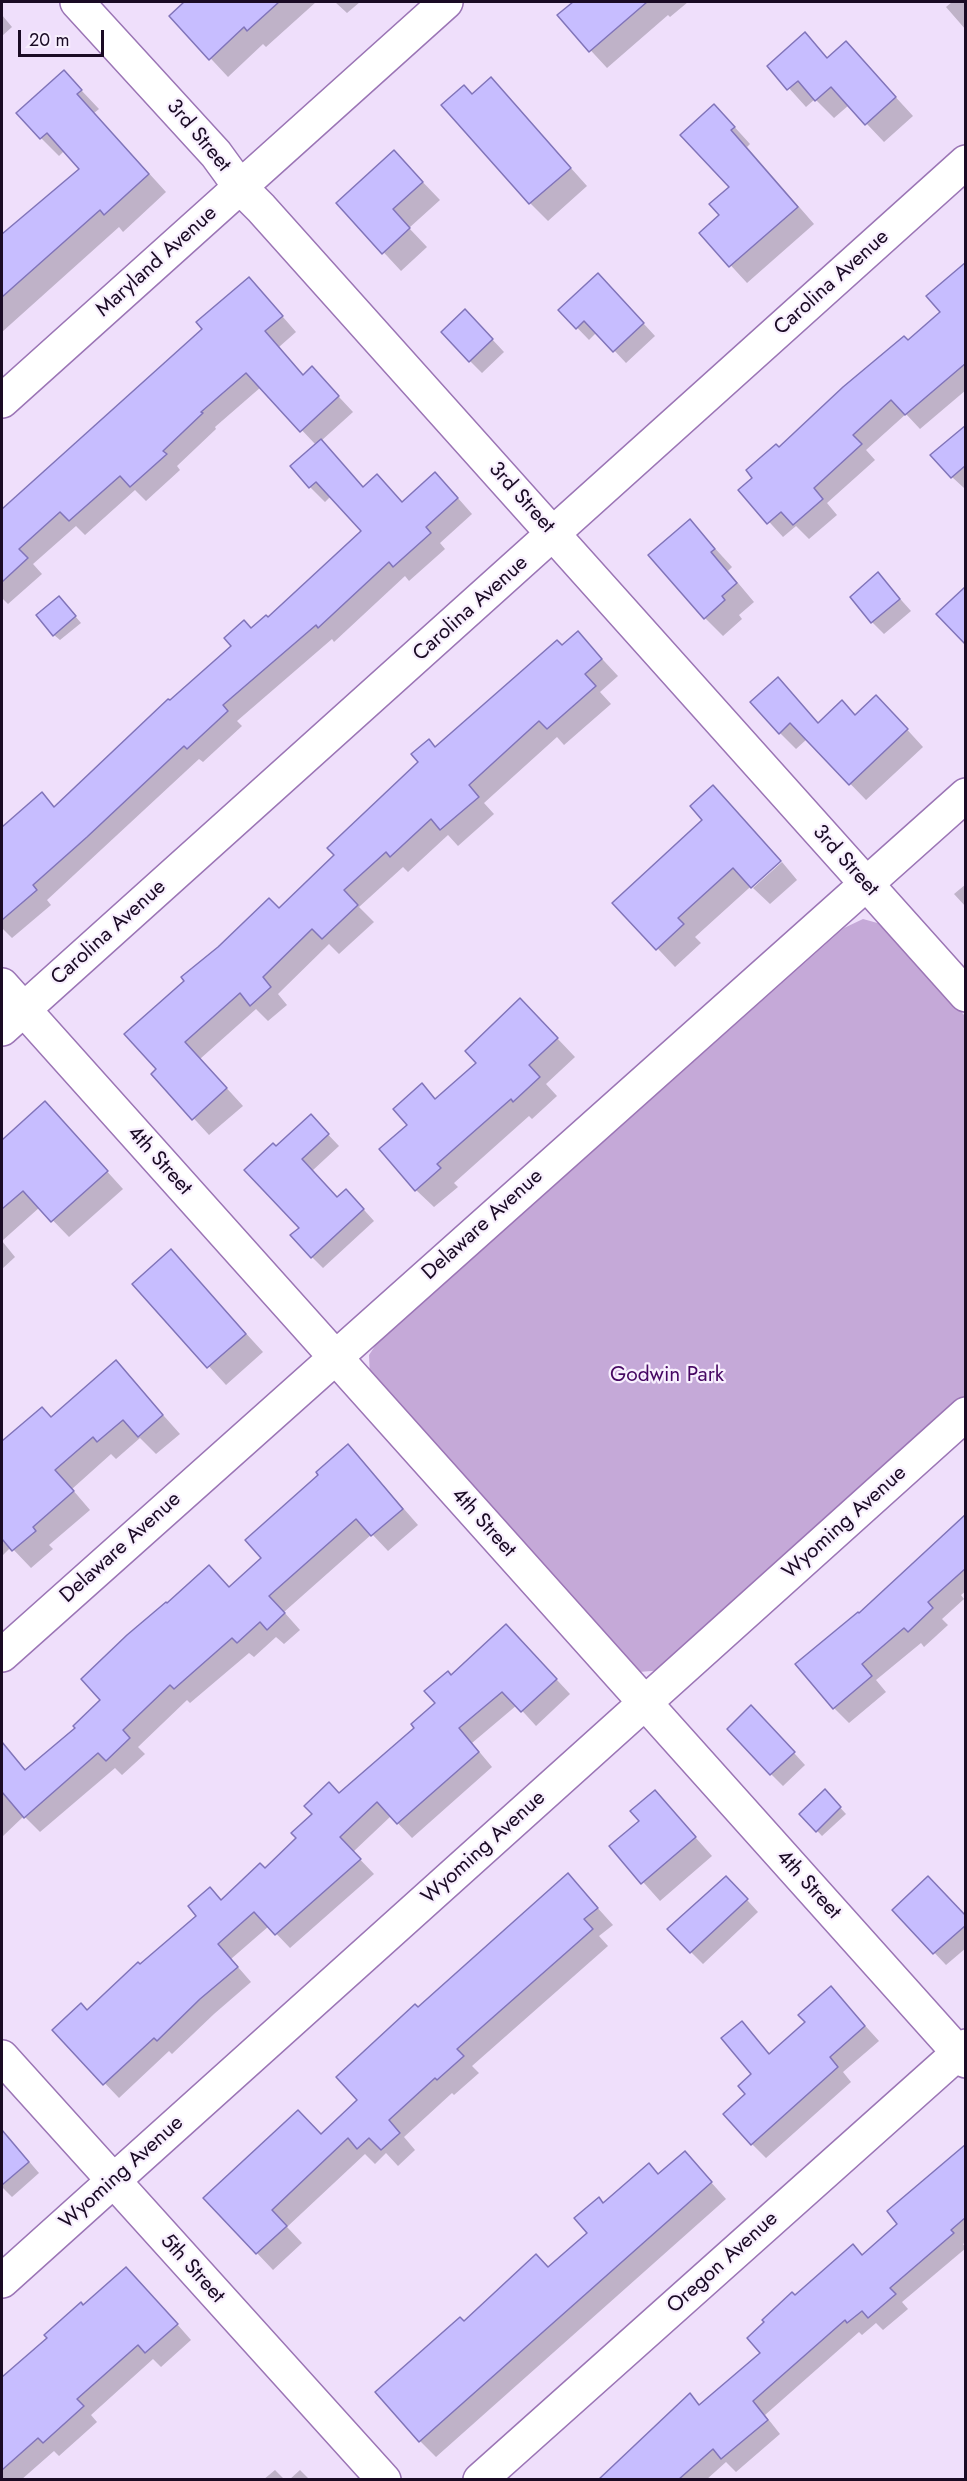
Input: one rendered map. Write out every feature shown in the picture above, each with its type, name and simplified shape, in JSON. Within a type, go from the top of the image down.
[{"type":"street","name":"3rd Street","points":[[77,2],[216,154],[240,187],[966,995]]},
{"type":"street","name":"Maryland Avenue","points":[[2,401],[446,2]]},
{"type":"street","name":"Carolina Avenue","points":[[13,1019],[966,162]]},
{"type":"street","name":"Delaware Avenue","points":[[2,1655],[966,795]]},
{"type":"street","name":"4th Street","points":[[2,985],[13,1019],[334,1357],[963,2053]]},
{"type":"street","name":"Wyoming Avenue","points":[[2,2281],[966,1414]]},
{"type":"street","name":"Oregon Avenue","points":[[480,2480],[963,2053]]},
{"type":"street","name":"5th Street","points":[[2,2057],[384,2480]]},
{"type":"green space","name":"Godwin Park","points":[[863,919],[881,924],[965,1016],[965,1398],[664,1670],[639,1672],[370,1377],[369,1355],[377,1343],[844,928]]},
{"type":"building","points":[[184,2],[279,2],[247,31],[244,27],[209,60],[169,16]]},
{"type":"building","points":[[573,2],[647,2],[589,52],[557,15]]},
{"type":"building","points":[[805,32],[827,58],[846,41],[896,97],[865,125],[831,87],[815,101],[798,81],[787,90],[767,66]]},
{"type":"building","points":[[64,70],[82,90],[77,94],[149,174],[104,215],[100,210],[2,297],[2,234],[79,169],[47,133],[40,139],[16,113]]},
{"type":"building","points":[[491,77],[571,168],[529,204],[441,105],[464,85],[472,94]]},
{"type":"building","points":[[714,104],[735,127],[731,130],[798,207],[729,267],[699,233],[719,215],[709,204],[729,187],[680,135]]},
{"type":"building","points":[[394,150],[423,182],[393,209],[410,228],[382,254],[336,203]]},
{"type":"building","points":[[966,262],[966,363],[905,415],[891,400],[853,435],[862,444],[814,488],[823,499],[793,525],[781,512],[767,524],[738,490],[752,478],[746,470],[776,444],[779,447],[843,387],[904,336],[908,340],[940,312],[926,296]]},
{"type":"building","points":[[598,273],[644,323],[613,352],[584,321],[576,329],[558,310]]},
{"type":"building","points":[[249,277],[283,316],[265,331],[303,375],[312,366],[339,396],[300,432],[246,373],[201,412],[203,413],[163,451],[167,454],[130,487],[120,476],[69,521],[60,512],[19,549],[28,558],[2,582],[2,509],[202,329],[196,322]]},
{"type":"building","points":[[465,309],[493,339],[469,362],[441,332]]},
{"type":"building","points":[[966,425],[966,465],[951,478],[930,455]]},
{"type":"building","points":[[321,439],[363,487],[377,474],[402,502],[435,472],[458,498],[426,527],[431,533],[393,567],[389,562],[318,628],[316,625],[223,705],[228,711],[187,749],[184,746],[33,885],[37,890],[2,920],[2,827],[42,792],[54,807],[168,699],[170,700],[231,646],[224,638],[244,620],[251,628],[266,615],[268,617],[361,531],[316,482],[309,488],[290,466]]},
{"type":"building","points":[[690,519],[715,549],[711,552],[737,583],[722,596],[725,600],[704,619],[648,555]]},
{"type":"building","points":[[878,572],[900,599],[871,623],[850,597]]},
{"type":"building","points":[[966,586],[966,645],[936,614]]},
{"type":"building","points":[[59,596],[76,616],[53,636],[36,615]]},
{"type":"building","points":[[578,631],[602,659],[585,674],[596,686],[547,729],[539,721],[469,785],[479,797],[440,830],[431,819],[390,857],[386,852],[344,890],[358,905],[322,939],[312,929],[263,977],[271,987],[250,1006],[240,993],[185,1042],[227,1088],[192,1120],[151,1074],[156,1069],[124,1034],[184,981],[181,977],[218,947],[269,898],[279,908],[334,855],[327,848],[418,762],[411,754],[429,739],[435,747],[557,640],[562,645]]},
{"type":"building","points":[[778,677],[818,723],[842,700],[855,715],[876,695],[908,729],[849,785],[790,723],[779,734],[750,702]]},
{"type":"building","points":[[713,785],[781,861],[751,888],[733,868],[678,918],[684,924],[656,950],[612,903],[702,820],[690,806]]},
{"type":"building","points":[[520,998],[558,1038],[529,1065],[540,1077],[513,1102],[511,1099],[437,1164],[441,1168],[415,1191],[379,1149],[407,1125],[393,1109],[422,1083],[435,1099],[476,1063],[465,1051]]},
{"type":"building","points":[[45,1101],[108,1171],[51,1222],[23,1191],[2,1209],[2,1140]]},
{"type":"building","points":[[311,1114],[329,1134],[302,1159],[337,1197],[346,1189],[364,1209],[311,1258],[290,1235],[299,1228],[244,1170],[273,1143],[276,1146]]},
{"type":"building","points":[[171,1249],[246,1334],[207,1368],[132,1284]]},
{"type":"building","points":[[116,1360],[163,1415],[138,1437],[123,1420],[97,1442],[93,1437],[55,1470],[74,1491],[33,1527],[36,1531],[12,1551],[2,1539],[2,1441],[42,1407],[51,1417]]},
{"type":"building","points":[[348,1444],[403,1509],[371,1536],[356,1519],[269,1596],[285,1613],[267,1630],[260,1622],[237,1643],[232,1638],[174,1689],[170,1685],[123,1730],[130,1738],[106,1761],[98,1753],[24,1818],[2,1792],[2,1742],[25,1770],[75,1728],[73,1726],[100,1700],[81,1679],[127,1635],[209,1565],[229,1587],[261,1558],[245,1540],[318,1475],[316,1472]]},
{"type":"building","points":[[966,1514],[966,1568],[928,1602],[933,1608],[908,1632],[904,1628],[862,1664],[872,1676],[833,1709],[795,1664],[859,1613]]},
{"type":"building","points":[[506,1624],[557,1679],[521,1712],[502,1692],[459,1728],[479,1752],[397,1824],[377,1802],[340,1837],[361,1859],[275,1935],[254,1912],[218,1944],[238,1967],[200,1999],[157,2041],[154,2038],[103,2085],[52,2030],[81,2003],[87,2010],[138,1962],[140,1964],[196,1916],[188,1906],[210,1887],[221,1900],[260,1863],[265,1868],[296,1838],[291,1833],[312,1814],[304,1806],[329,1782],[339,1793],[414,1728],[411,1724],[435,1703],[424,1691],[448,1671],[451,1675]]},
{"type":"building","points":[[751,1705],[795,1752],[770,1775],[727,1729]]},
{"type":"building","points":[[825,1789],[841,1807],[816,1832],[799,1814]]},
{"type":"building","points":[[655,1790],[696,1837],[641,1884],[609,1846],[639,1821],[630,1811]]},
{"type":"building","points":[[568,1873],[598,1908],[584,1919],[593,1929],[457,2049],[464,2056],[437,2080],[435,2078],[389,2120],[400,2133],[381,2150],[369,2138],[357,2149],[348,2138],[272,2210],[287,2226],[256,2254],[203,2198],[298,2110],[321,2134],[357,2100],[336,2077],[415,2004],[418,2007]]},
{"type":"building","points":[[726,1876],[748,1899],[690,1953],[667,1929]]},
{"type":"building","points":[[928,1876],[966,1916],[966,1925],[933,1954],[892,1910]]},
{"type":"building","points":[[831,1986],[865,2026],[830,2057],[838,2067],[751,2145],[723,2114],[745,2094],[738,2086],[751,2074],[721,2038],[742,2021],[769,2054],[805,2022],[798,2015]]},
{"type":"building","points":[[2,2130],[29,2162],[2,2185]]},
{"type":"building","points":[[966,2144],[966,2217],[951,2230],[954,2233],[890,2288],[896,2294],[868,2318],[862,2311],[847,2323],[845,2320],[753,2401],[768,2420],[721,2459],[713,2449],[678,2480],[598,2480],[690,2393],[699,2405],[760,2353],[747,2338],[764,2322],[762,2320],[792,2292],[795,2295],[853,2244],[862,2255],[897,2224],[887,2211]]},
{"type":"building","points":[[685,2151],[712,2182],[419,2442],[375,2392],[460,2317],[464,2321],[536,2254],[548,2267],[587,2233],[574,2218],[599,2197],[603,2203],[649,2163],[658,2174]]},
{"type":"building","points":[[126,2267],[178,2324],[145,2353],[138,2345],[77,2399],[84,2406],[43,2443],[38,2438],[2,2470],[2,2377],[47,2338],[44,2335],[81,2302],[83,2305]]}]
